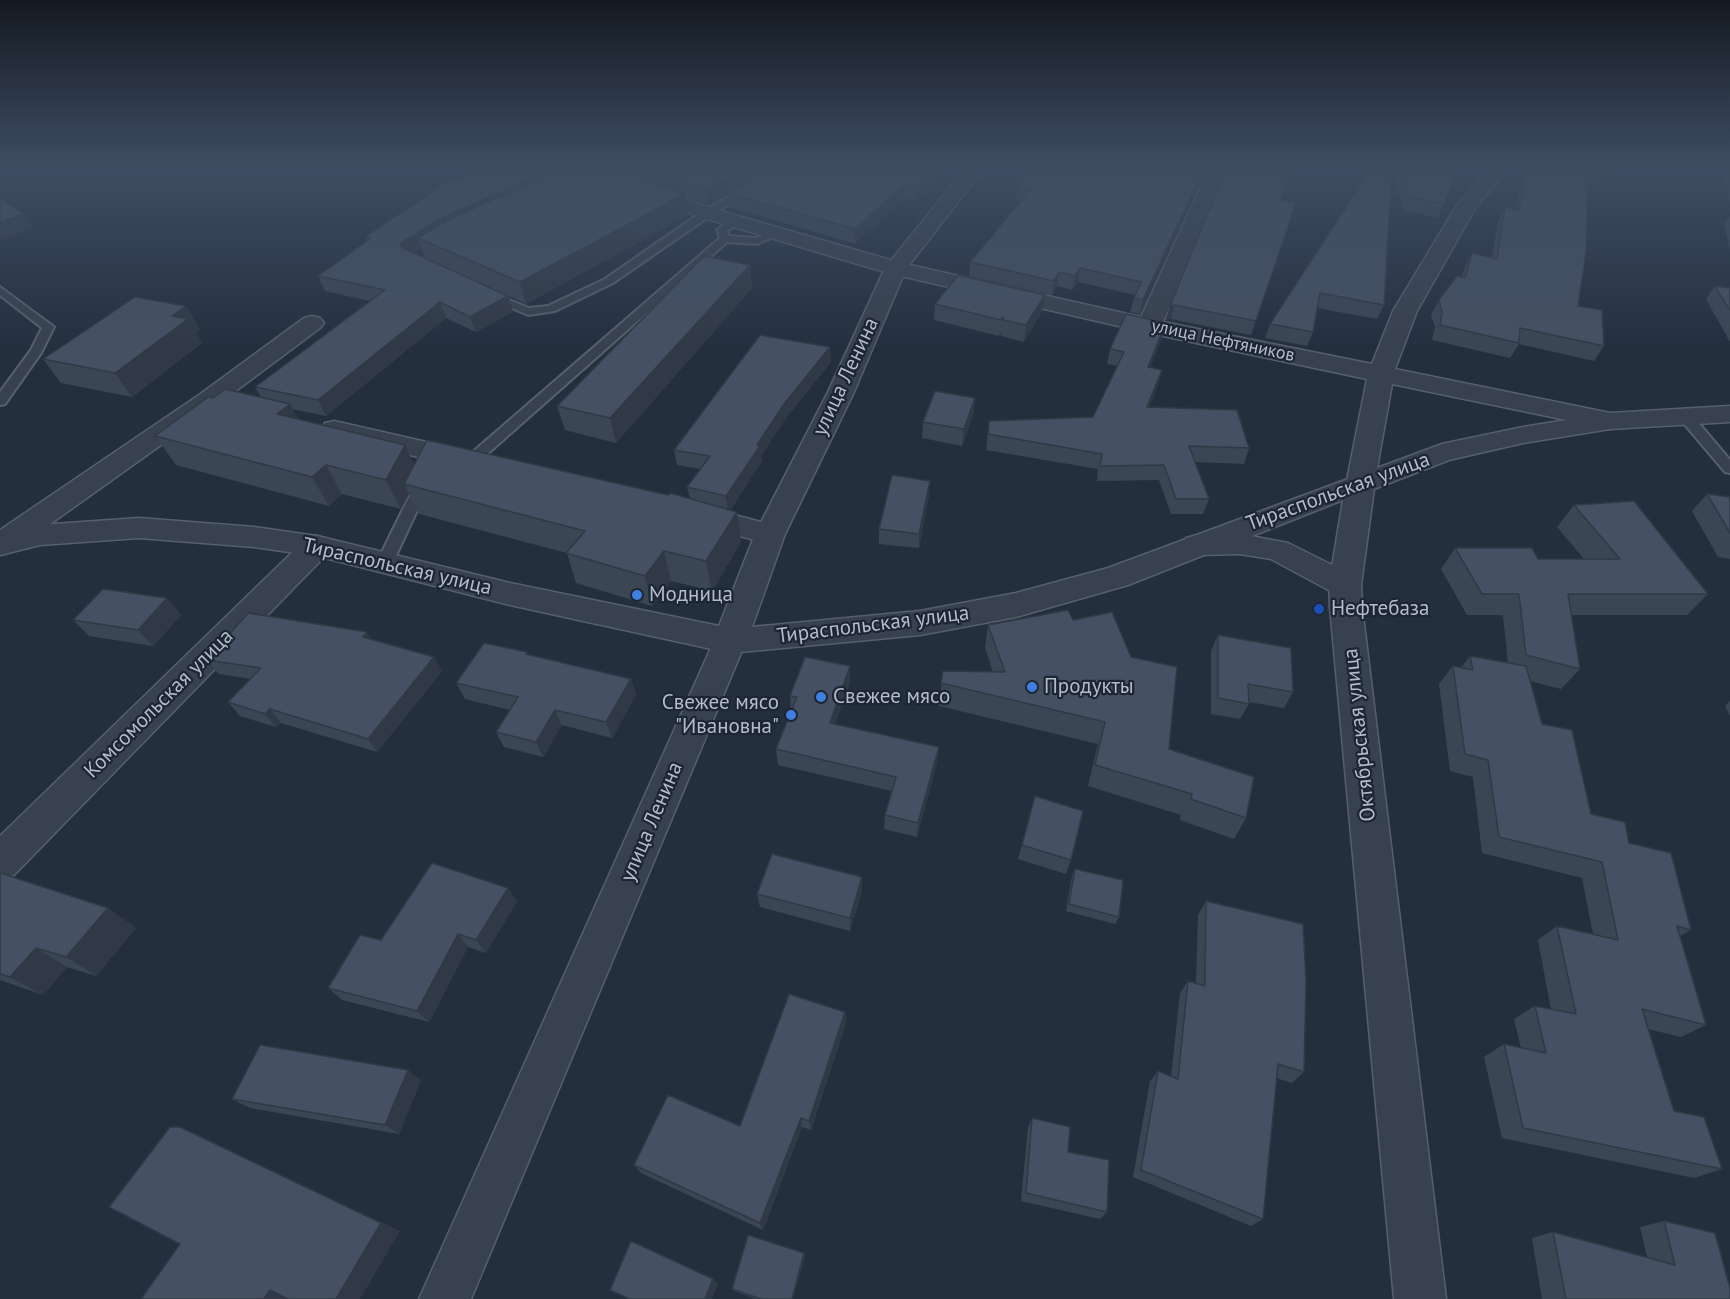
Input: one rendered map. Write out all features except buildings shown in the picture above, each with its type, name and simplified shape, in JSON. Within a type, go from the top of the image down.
[{"type":"street","name":"улица Нефтяников","points":[[725,227],[730,230],[753,227]]},
{"type":"street","name":"улица Нефтяников","points":[[758,227],[774,234],[896,268],[1149,326],[1610,421]]},
{"type":"street","name":"улица Ленина","points":[[445,1299],[730,641],[770,534],[842,392],[896,268],[929,227]]},
{"type":"street","points":[[1149,326],[1192,227]]},
{"type":"street","name":"Октябрьская улица","points":[[1420,1299],[1345,585],[1360,485],[1381,373],[1405,311],[1455,227]]},
{"type":"street","points":[[0,545],[208,400],[312,323]]},
{"type":"street","points":[[208,400],[243,408]]},
{"type":"street","name":"Тираспольская улица","points":[[0,545],[39,535],[139,528],[254,537],[317,546],[510,594],[730,641],[920,623],[1016,605],[1117,577],[1442,453],[1522,435],[1610,421],[1730,414]]},
{"type":"street","points":[[312,423],[434,462],[471,460],[506,469]]},
{"type":"street","points":[[667,508],[770,534]]},
{"type":"street","points":[[1197,545],[1240,544],[1276,550],[1312,566],[1345,585]]},
{"type":"street","name":"Комсомольская улица","points":[[0,862],[317,546]]},
{"type":"lane","points":[[474,289],[528,312],[551,309],[609,281],[687,227]]},
{"type":"lane","points":[[471,460],[730,230]]},
{"type":"lane","points":[[0,290],[48,327],[37,350],[0,401]]},
{"type":"lane","points":[[1686,417],[1730,469]]},
{"type":"lane","points":[[385,562],[434,462]]},
{"type":"place","name":"Модница","points":[[637,595]]},
{"type":"place","name":"Нефтебаза","points":[[1319,609]]},
{"type":"place","name":"Продукты","points":[[1032,687]]},
{"type":"place","name":"Свежее мясо","points":[[821,697]]},
{"type":"place","name":"Свежее мясо \"Ивановна\"","points":[[791,715]]}]
